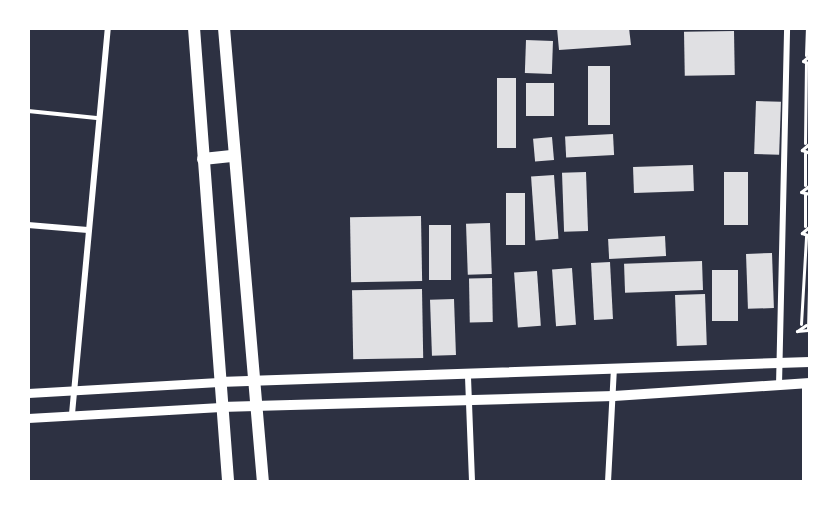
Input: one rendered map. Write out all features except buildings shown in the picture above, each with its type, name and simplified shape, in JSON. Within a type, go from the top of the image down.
[{"type":"main road","points":[[194,28],[228,482]]},
{"type":"main road","points":[[224,28],[263,482]]},
{"type":"main road","points":[[203,159],[234,156]]},
{"type":"main road","points":[[219,382],[468,377],[779,360],[810,362]]},
{"type":"main road","points":[[221,407],[614,396],[807,383]]},
{"type":"street","points":[[72,414],[97,118],[108,28]]},
{"type":"street","points":[[779,385],[787,28]]},
{"type":"street","points":[[28,225],[88,230]]},
{"type":"street","points":[[608,482],[614,369]]},
{"type":"street","points":[[468,377],[472,482]]},
{"type":"street","points":[[28,393],[219,382]]},
{"type":"street","points":[[805,482],[807,383]]},
{"type":"street","points":[[28,418],[221,407]]},
{"type":"lane","points":[[28,111],[97,118]]},
{"type":"path","points":[[807,28],[808,236],[801,325],[797,331],[806,334],[810,248]]},
{"type":"path","points":[[801,325],[806,325]]}]
